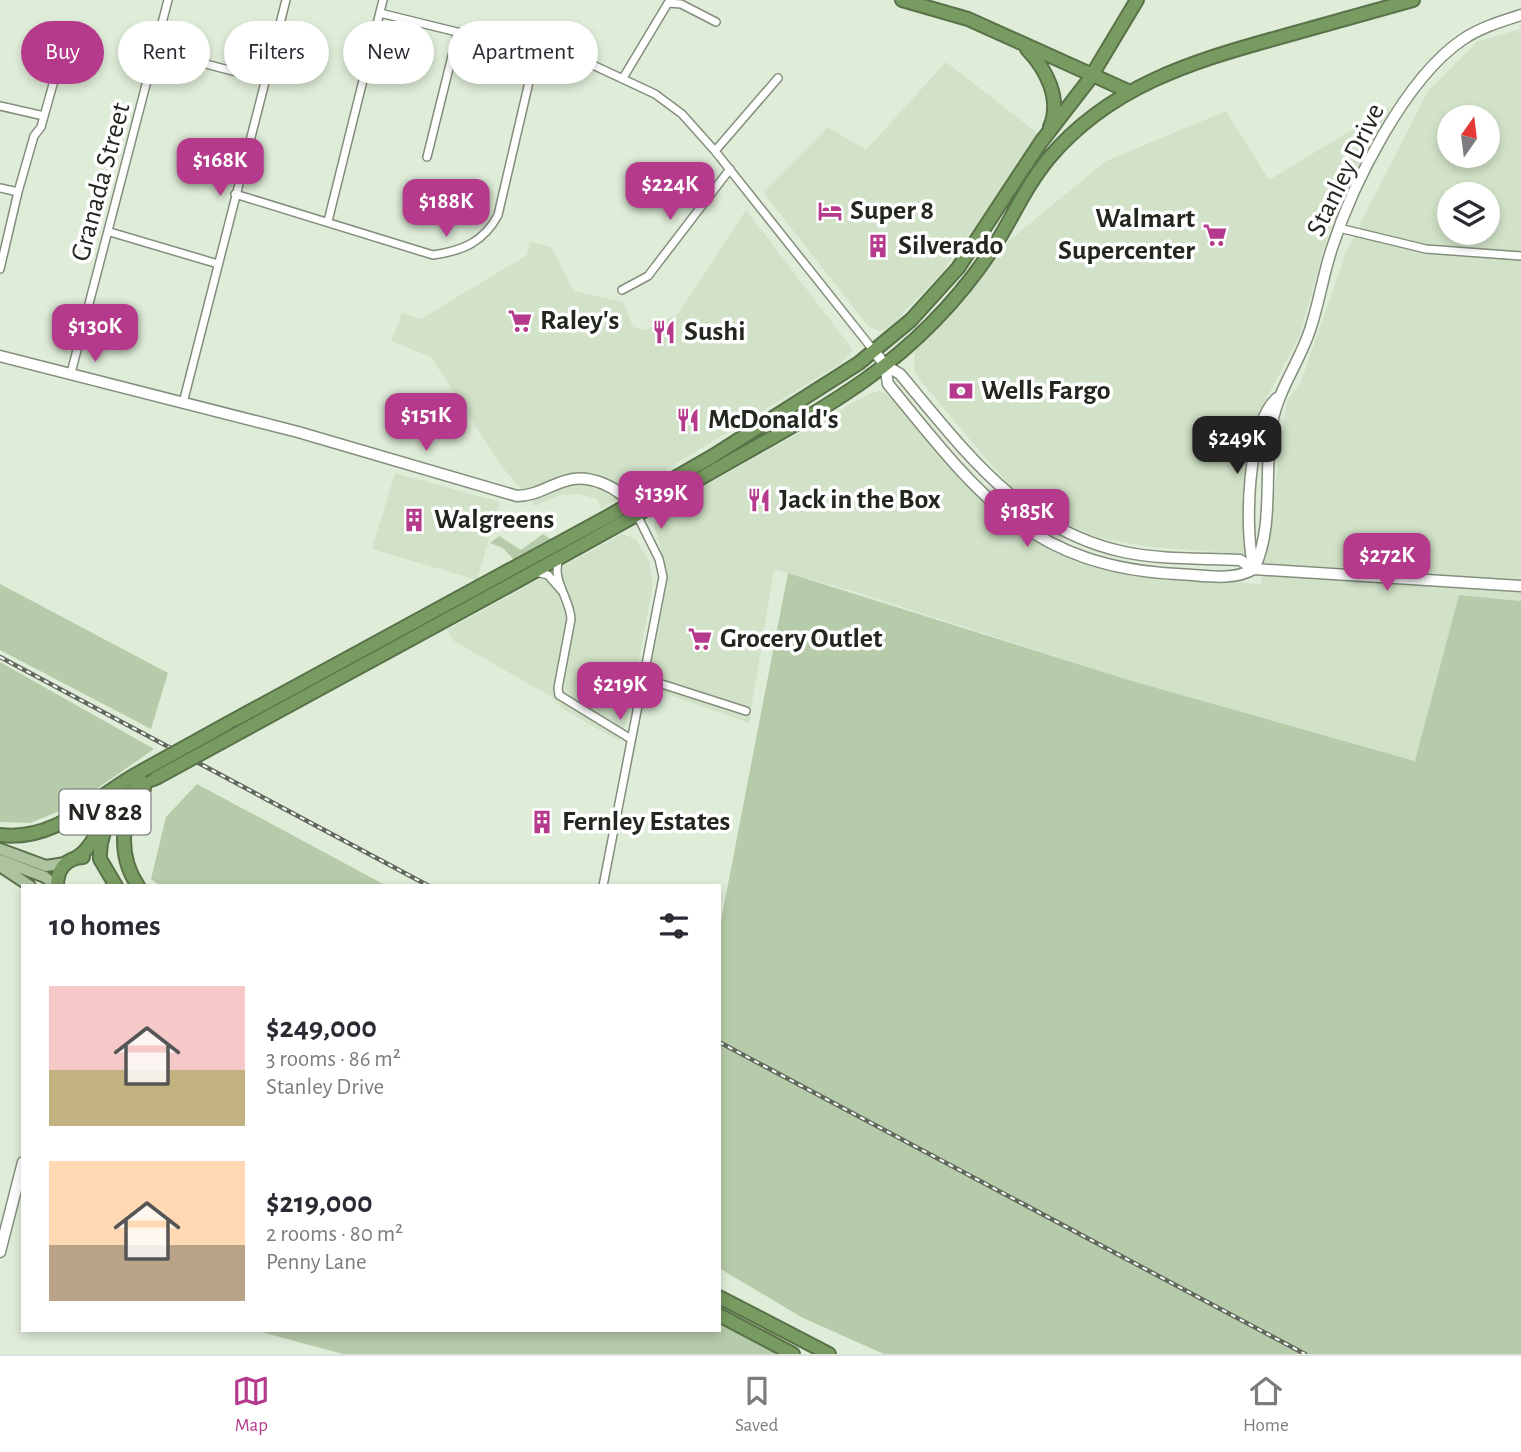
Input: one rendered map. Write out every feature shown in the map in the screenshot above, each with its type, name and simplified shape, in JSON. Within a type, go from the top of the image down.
[{"type":"highway","points":[[902,0],[968,19],[1128,91]]},
{"type":"highway","points":[[0,835],[32,834],[56,827],[142,771],[837,399],[884,365],[935,320],[977,270],[1036,175],[1137,0]]},
{"type":"highway","points":[[1036,175],[1083,123],[1128,91],[1195,61],[1413,0]]},
{"type":"highway","points":[[109,878],[100,854],[102,840],[116,811],[135,789],[559,559],[819,391],[911,320],[953,274],[1052,123],[1053,93],[1038,61],[1021,44]]},
{"type":"highway","points":[[1041,142],[1092,76]]},
{"type":"highway","name":"NV 828","points":[[56,884],[58,875],[71,860],[89,847],[111,803],[142,771]]},
{"type":"highway","points":[[137,884],[126,862],[125,830],[139,795],[156,778]]},
{"type":"highway","points":[[71,860],[91,858],[109,878]]},
{"type":"highway","points":[[721,1298],[829,1354]]},
{"type":"highway","points":[[721,1316],[793,1354]]},
{"type":"main road","points":[[0,849],[46,866],[71,860]]},
{"type":"main road","points":[[0,860],[45,877],[54,884]]},
{"type":"main road","points":[[0,866],[27,884]]},
{"type":"street","name":"Granada Street","points":[[163,21],[168,0]]},
{"type":"street","points":[[281,21],[286,0]]},
{"type":"street","points":[[328,221],[383,0]]},
{"type":"street","points":[[623,78],[668,3],[681,4],[716,22]]},
{"type":"street","points":[[380,13],[448,30]]},
{"type":"street","name":"Stanley Drive","points":[[1254,569],[1249,550],[1254,443],[1263,415],[1277,398],[1308,336],[1339,228],[1359,182],[1410,92],[1426,72],[1463,39],[1521,15]]},
{"type":"street","points":[[598,67],[623,78],[682,114],[730,169],[874,351],[884,365],[888,384],[981,495],[1027,531],[1083,558],[1125,569],[1239,577],[1254,569]]},
{"type":"street","points":[[427,157],[448,72]]},
{"type":"street","points":[[715,151],[778,78]]},
{"type":"street","points":[[0,269],[34,136],[44,116],[53,84]]},
{"type":"street","name":"Granada Street","points":[[71,373],[148,84]]},
{"type":"street","points":[[183,403],[235,194],[266,84]]},
{"type":"street","points":[[235,194],[433,255],[457,252],[482,238],[498,215],[529,84]]},
{"type":"street","points":[[0,106],[44,116]]},
{"type":"street","points":[[622,290],[648,276],[730,169]]},
{"type":"street","points":[[0,188],[18,192]]},
{"type":"street","points":[[1339,228],[1426,249],[1521,256]]},
{"type":"street","points":[[110,232],[218,264]]},
{"type":"street","points":[[0,356],[354,447],[517,496],[542,491],[568,480],[611,486],[634,509],[659,559],[663,578],[603,884]]},
{"type":"street","points":[[884,365],[900,374],[990,480],[1016,502],[1057,528],[1111,548],[1151,556],[1240,560],[1254,569],[1521,586]]},
{"type":"street","name":"Stanley Drive","points":[[1254,569],[1263,550],[1268,446],[1277,398]]},
{"type":"street","points":[[1083,558],[1098,558],[1111,548]]},
{"type":"street","points":[[559,559],[556,571],[570,609],[559,695],[631,739]]},
{"type":"street","points":[[536,572],[548,575],[562,590]]},
{"type":"street","points":[[643,678],[746,711]]},
{"type":"street","points":[[0,1252],[5,1213],[21,1168]]},
{"type":"shaded area","points":[[1521,29],[1521,601],[1459,595],[1416,761],[1132,681],[859,593],[774,569],[749,723],[647,687],[668,577],[654,524],[660,511],[869,394],[881,391],[890,397],[994,514],[1022,536],[1094,567],[1128,575],[1261,584],[1287,400],[1300,384],[1347,250],[1428,91],[1478,41]]},
{"type":"shaded area","points":[[946,62],[1041,136],[940,275],[889,328],[878,331],[868,326],[763,192],[828,127],[866,150]]},
{"type":"shaded area","points":[[1391,106],[1335,210],[1300,334],[1255,421],[1245,554],[1152,547],[1099,538],[1052,518],[1017,495],[919,379],[914,370],[915,350],[963,301],[1010,240],[1106,161],[1226,111],[1269,180]]},
{"type":"shaded area","points":[[746,210],[853,350],[840,364],[601,509],[597,499],[578,494],[561,495],[535,505],[503,468],[431,357],[391,341],[402,313],[421,319],[527,255],[530,242],[551,247],[574,291],[623,302],[633,327],[645,330],[678,314]]},
{"type":"shaded area","points":[[395,473],[500,502],[477,580],[372,549]]},
{"type":"shaded area","points":[[543,534],[552,540],[514,560],[503,548],[490,543],[499,536],[521,550]]},
{"type":"shaded area","points":[[622,534],[636,539],[649,561],[653,584],[628,719],[619,741],[563,709],[550,696],[454,641],[447,630]]},
{"type":"shaded area","points":[[788,573],[1132,681],[1415,761],[1459,595],[1521,601],[1521,1354],[884,1354],[803,1318],[721,1269],[721,921]]},
{"type":"shaded area","points":[[0,584],[168,673],[151,729],[0,650]]},
{"type":"shaded area","points":[[0,662],[154,749],[72,806],[30,823],[0,822]]},
{"type":"shaded area","points":[[197,784],[383,884],[158,884],[151,879],[166,817]]},
{"type":"shaded area","points":[[721,1323],[776,1354],[343,1354],[261,1332],[721,1332]]},
{"type":"railway","points":[[0,657],[425,884]]},
{"type":"railway","points":[[721,1043],[1305,1354]]},
{"type":"place","name":"Super 8","points":[[830,211]]},
{"type":"place","name":"Walmart Supercenter","points":[[1215,235]]},
{"type":"place","name":"Silverado","points":[[878,246]]},
{"type":"place","name":"Raley's","points":[[520,321]]},
{"type":"place","name":"Sushi","points":[[664,332]]},
{"type":"place","name":"Wells Fargo","points":[[961,391]]},
{"type":"place","name":"McDonald's","points":[[688,420]]},
{"type":"place","name":"Jack in the Box","points":[[759,500]]},
{"type":"place","name":"Walgreens","points":[[414,520]]},
{"type":"place","name":"Grocery Outlet","points":[[700,639]]},
{"type":"place","name":"Fernley Estates","points":[[542,822]]}]
